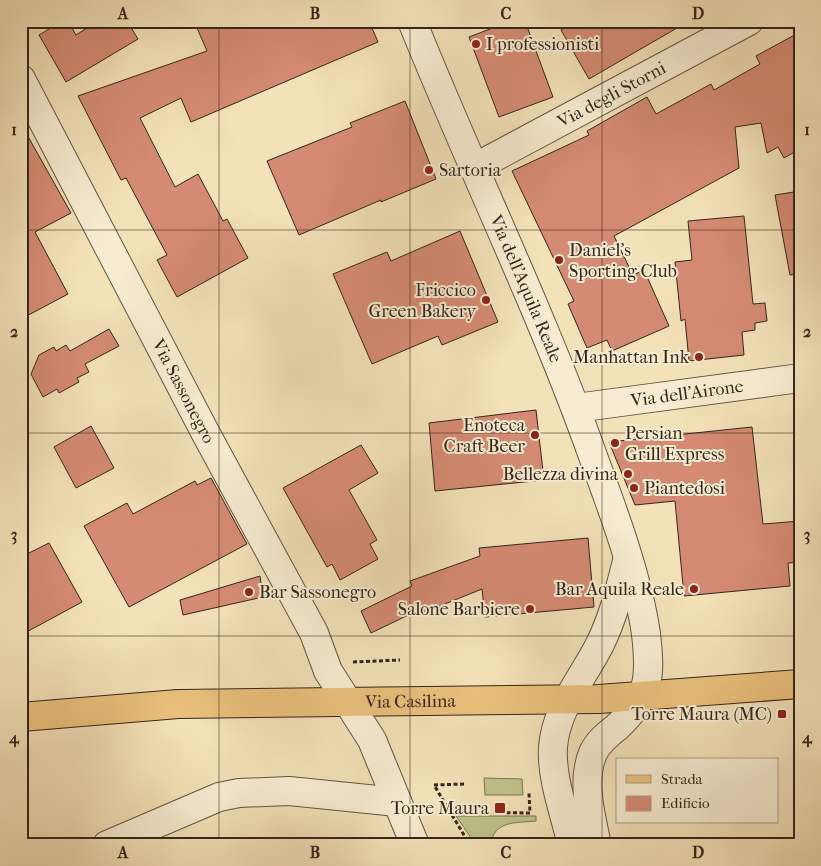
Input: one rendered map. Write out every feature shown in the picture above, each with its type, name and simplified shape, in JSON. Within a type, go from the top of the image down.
[{"type":"main road","name":"Via Casilina","points":[[21,717],[178,704],[567,700],[800,684]]},
{"type":"street","name":"Via dell'Aquila Reale","points":[[412,21],[576,408],[608,496],[645,632],[648,673],[644,695]]},
{"type":"street","name":"Via degli Storni","points":[[474,168],[749,21]]},
{"type":"street","name":"Via Sassonegro","points":[[21,79],[200,423],[314,633],[328,671],[372,740],[415,845]]},
{"type":"street","name":"Via dell'Airone","points":[[576,408],[800,378]]},
{"type":"street","name":"Via dell'Aquila Reale","points":[[572,845],[555,776],[553,752],[557,729],[567,700],[604,636],[619,594],[627,561]]},
{"type":"street","points":[[598,845],[588,784],[589,764],[597,745],[626,718],[644,695]]},
{"type":"street","points":[[107,845],[219,797],[238,793],[289,791],[397,802]]},
{"type":"path","points":[[350,662],[400,660]]},
{"type":"path","points":[[464,784],[434,784],[448,812],[470,845]]},
{"type":"path","points":[[448,812],[530,813],[529,786]]},
{"type":"green space","points":[[484,778],[522,779],[523,795],[485,795]]},
{"type":"green space","points":[[456,816],[536,816],[536,821],[507,824],[496,831],[491,845],[476,845]]},
{"type":"building","points":[[62,21],[68,21],[76,35],[98,21],[127,21],[138,39],[66,82],[39,35]]},
{"type":"building","points":[[194,21],[369,21],[378,42],[191,122],[181,98],[140,118],[175,187],[198,174],[223,221],[227,219],[248,258],[177,297],[157,260],[167,255],[126,178],[121,180],[78,96],[207,51]]},
{"type":"building","points":[[511,21],[525,21],[553,97],[499,117],[469,37]]},
{"type":"building","points":[[577,21],[689,21],[589,79],[561,30]]},
{"type":"building","points":[[800,32],[800,149],[784,158],[778,147],[767,153],[761,123],[735,127],[739,168],[614,236],[633,275],[644,270],[669,326],[612,351],[607,340],[587,348],[568,304],[574,301],[512,171],[589,135],[587,131],[647,97],[656,114],[711,84],[714,90],[760,64],[756,56]]},
{"type":"building","points":[[405,101],[436,179],[299,235],[267,161],[352,127],[350,123]]},
{"type":"building","points":[[21,124],[71,213],[35,232],[68,294],[21,319]]},
{"type":"building","points":[[800,191],[800,274],[790,275],[775,195]]},
{"type":"building","points":[[744,216],[753,304],[765,303],[767,321],[755,323],[755,330],[742,332],[744,355],[689,361],[685,319],[681,321],[675,262],[692,260],[688,221]]},
{"type":"building","points":[[460,231],[498,322],[442,345],[438,336],[372,364],[333,274],[387,252],[391,261]]},
{"type":"building","points":[[109,329],[119,346],[85,364],[89,372],[77,378],[79,382],[59,393],[57,389],[43,397],[31,374],[39,355],[54,347],[56,351],[66,345],[70,351]]},
{"type":"building","points":[[536,410],[544,480],[435,491],[429,423]]},
{"type":"building","points":[[91,426],[114,468],[76,488],[54,447]]},
{"type":"building","points":[[752,427],[763,524],[800,521],[800,562],[788,563],[790,586],[684,596],[675,501],[635,505],[609,442]]},
{"type":"building","points":[[361,445],[378,473],[349,490],[377,540],[370,544],[378,559],[340,580],[332,564],[327,567],[283,488]]},
{"type":"building","points":[[211,478],[247,544],[129,607],[84,526],[127,503],[133,514],[195,481],[197,485]]},
{"type":"building","points":[[588,538],[594,607],[485,617],[482,589],[425,612],[423,608],[371,633],[361,611],[412,586],[410,581],[480,556],[479,548]]},
{"type":"building","points":[[49,543],[82,602],[21,635],[21,557]]},
{"type":"building","points":[[260,576],[263,597],[183,615],[180,600]]},
{"type":"place","name":"I professionisti","points":[[476,44]]},
{"type":"place","name":"Sartoria","points":[[429,170]]},
{"type":"place","name":"Daniel's Sporting Club","points":[[559,260]]},
{"type":"place","name":"Friccico Green Bakery","points":[[486,300]]},
{"type":"place","name":"Manhattan Ink","points":[[699,357]]},
{"type":"place","name":"Enoteca Craft Beer","points":[[535,435]]},
{"type":"place","name":"Persian Grill Express","points":[[615,443]]},
{"type":"place","name":"Bellezza divina","points":[[628,474]]},
{"type":"place","name":"Piantedosi","points":[[634,488]]},
{"type":"place","name":"Bar Aquila Reale","points":[[694,589]]},
{"type":"place","name":"Bar Sassonegro","points":[[249,592]]},
{"type":"place","name":"Salone Barbiere","points":[[530,609]]},
{"type":"place","name":"Torre Maura (MC)","points":[[782,714]]},
{"type":"place","name":"Torre Maura","points":[[500,808]]}]
